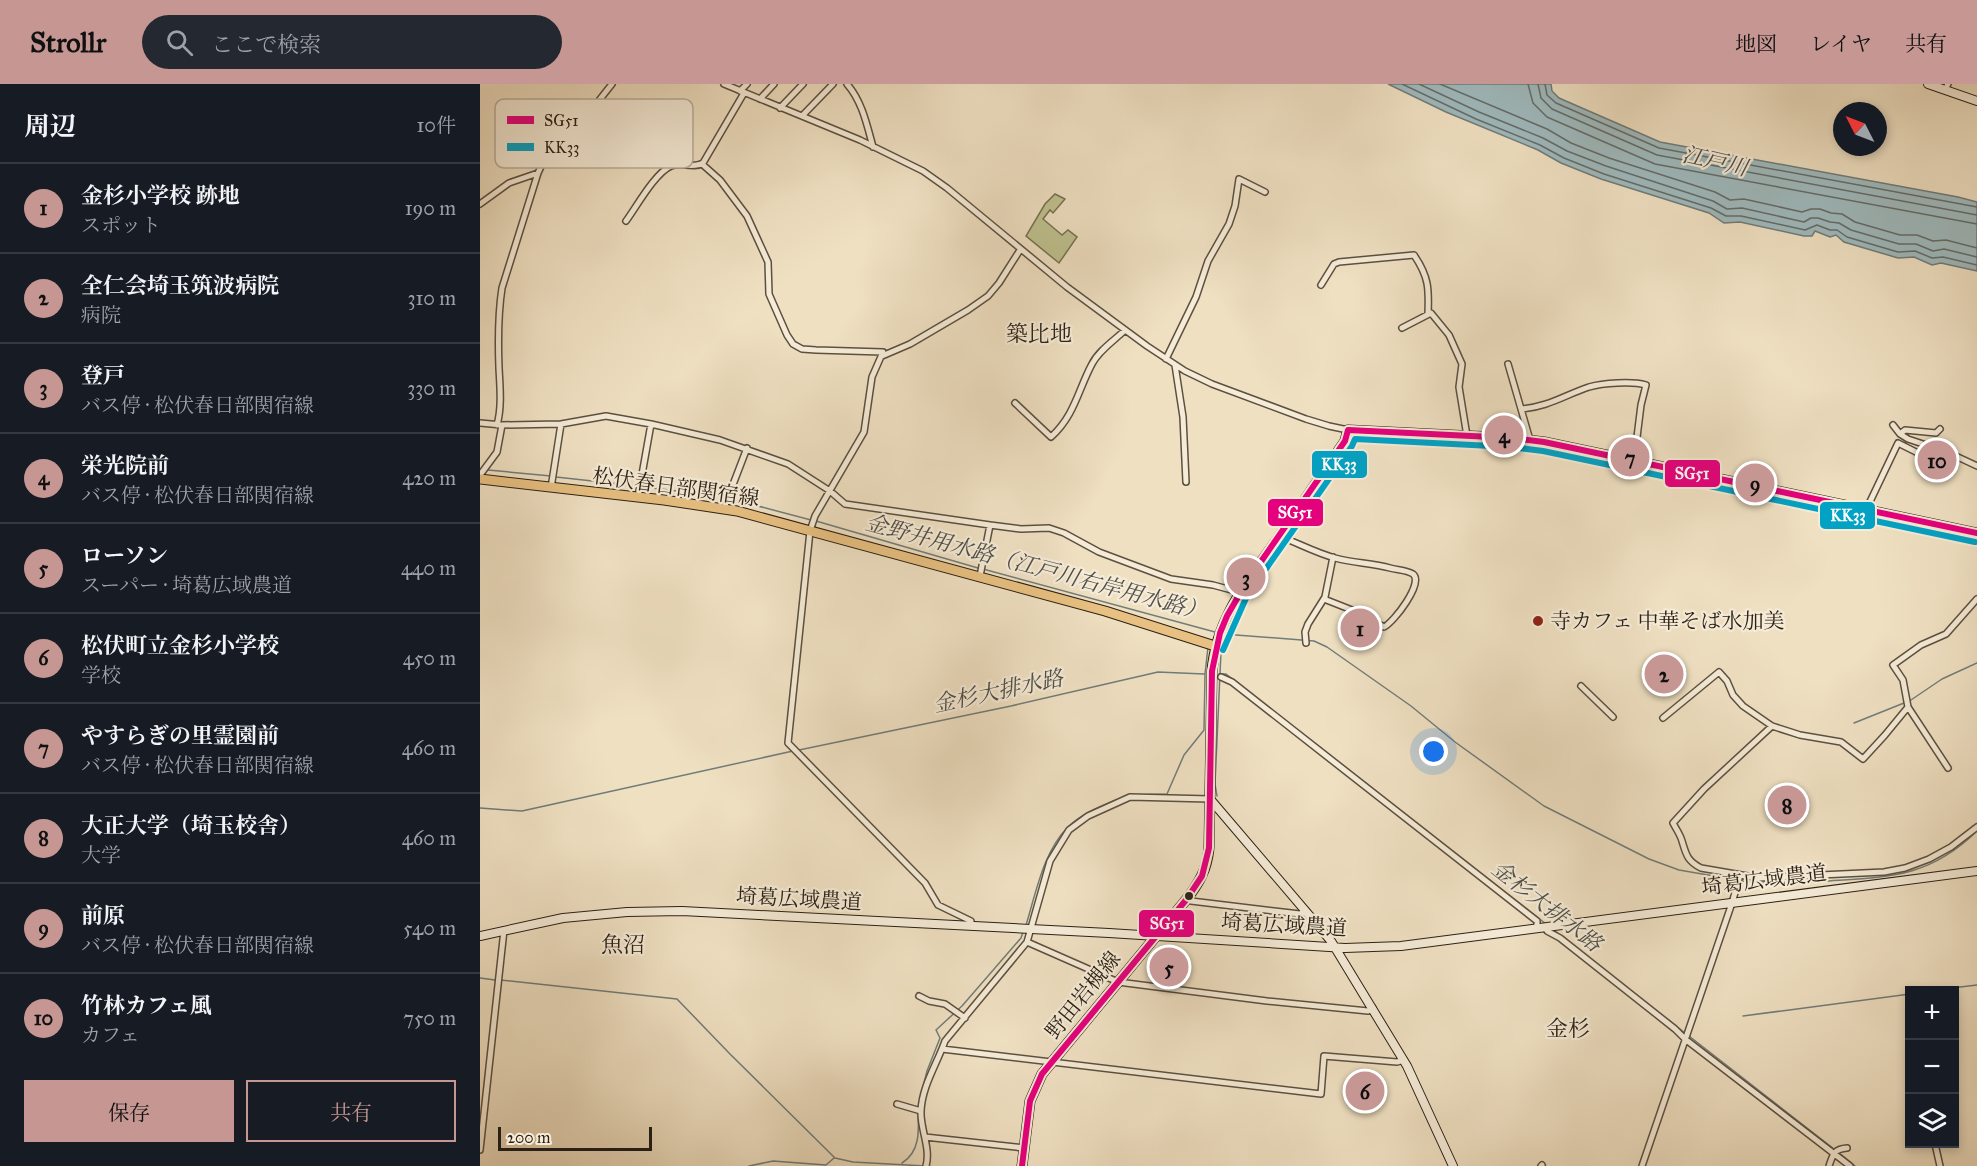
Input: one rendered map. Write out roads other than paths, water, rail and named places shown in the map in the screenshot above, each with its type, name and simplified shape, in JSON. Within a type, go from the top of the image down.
[{"type":"main road","points":[[1218,637],[1239,592],[1345,441],[1348,430],[1530,440],[1977,533]]},
{"type":"main road","name":"松伏春日部関宿線","points":[[480,477],[551,488],[724,508],[779,521],[1140,621],[1218,637]]},
{"type":"main road","name":"野田岩槻線","points":[[1022,1166],[1028,1111],[1033,1092],[1042,1074],[1203,876],[1208,862],[1212,671],[1218,637]]},
{"type":"street","points":[[601,99],[612,84]]},
{"type":"street","points":[[724,84],[873,147],[923,171],[1080,297],[1175,365],[1212,384],[1296,415],[1348,430]]},
{"type":"street","points":[[702,164],[747,84]]},
{"type":"street","points":[[760,99],[774,84]]},
{"type":"street","points":[[780,108],[804,84]]},
{"type":"street","points":[[802,117],[833,84]]},
{"type":"street","points":[[848,84],[860,104],[873,147]]},
{"type":"street","points":[[1928,84],[1947,87],[1977,101]]},
{"type":"street","points":[[693,165],[702,164],[720,180],[747,216],[768,262],[769,294],[793,344],[816,350],[883,352],[872,378],[864,432],[815,516],[810,531],[788,742],[925,883],[939,904],[970,921],[971,926]]},
{"type":"street","points":[[480,477],[497,452],[500,425],[502,288],[540,168]]},
{"type":"street","points":[[626,221],[661,172],[668,168]]},
{"type":"street","points":[[480,204],[509,183],[538,173]]},
{"type":"street","points":[[1166,359],[1196,297],[1208,261],[1229,224],[1235,206],[1239,179],[1265,192]]},
{"type":"street","points":[[880,356],[910,344],[988,296],[1020,250]]},
{"type":"street","points":[[1322,285],[1334,264],[1339,262],[1414,255],[1417,256],[1425,272],[1429,288],[1428,314]]},
{"type":"street","points":[[1402,328],[1431,313],[1445,330],[1461,359],[1459,387],[1467,436]]},
{"type":"street","points":[[1015,403],[1051,436],[1063,424],[1076,404],[1092,363],[1125,330]]},
{"type":"street","points":[[1508,364],[1530,440]]},
{"type":"street","points":[[1175,365],[1183,417],[1186,482]]},
{"type":"street","points":[[1521,409],[1537,408],[1590,387],[1632,383],[1646,385],[1641,405],[1634,461]]},
{"type":"street","points":[[480,423],[561,424],[606,416],[651,424],[720,440],[788,464],[830,491],[845,504],[1021,529],[1049,528],[1064,533],[1099,552],[1171,579],[1204,583],[1239,592]]},
{"type":"street","points":[[551,488],[561,424]]},
{"type":"street","points":[[638,497],[651,424]]},
{"type":"street","points":[[1893,425],[1900,434],[1977,466]]},
{"type":"street","points":[[1900,434],[1905,430],[1936,433],[1940,429]]},
{"type":"street","points":[[1866,510],[1898,443],[1920,454],[1926,453],[1929,446]]},
{"type":"street","points":[[724,508],[747,448]]},
{"type":"street","points":[[980,576],[990,525]]},
{"type":"street","points":[[1279,536],[1333,558],[1408,573],[1416,578],[1405,606],[1384,627],[1357,612],[1324,600]]},
{"type":"street","points":[[1306,640],[1305,632],[1308,624],[1324,600],[1333,558]]},
{"type":"street","points":[[1948,768],[1907,704],[1903,680],[1893,665],[1921,645],[1946,634],[1977,599]]},
{"type":"street","points":[[1663,718],[1719,672],[1725,673],[1733,694],[1743,706],[1772,726],[1800,735],[1841,742],[1863,759],[1886,735],[1907,704]]},
{"type":"street","points":[[1221,677],[1232,682],[1466,864],[1541,927],[1560,938],[1850,1166]]},
{"type":"street","points":[[1581,686],[1613,717]]},
{"type":"street","points":[[1772,726],[1704,789],[1672,823],[1681,838],[1689,861],[1701,868],[1759,878],[1865,873],[1899,869],[1922,862],[1945,850],[1977,826]]},
{"type":"street","points":[[926,1166],[921,1111],[925,1090],[945,1041],[1027,942],[1050,861],[1069,830],[1088,816],[1130,797],[1210,799],[1334,946],[1404,1060],[1453,1166]]},
{"type":"street","name":"埼葛広域農道","points":[[480,936],[562,918],[682,911],[1334,946],[1401,946],[1977,871]]},
{"type":"street","points":[[1644,1165],[1740,875]]},
{"type":"street","points":[[1187,898],[1191,901],[1300,914],[1306,911]]},
{"type":"street","points":[[480,1150],[504,930]]},
{"type":"street","points":[[1027,942],[1118,982],[1278,1002],[1368,1011],[1373,1008]]},
{"type":"street","points":[[919,996],[929,1001],[945,1004],[965,1018]]},
{"type":"street","points":[[942,1049],[1321,1094],[1324,1056],[1397,1062],[1404,1060]]},
{"type":"street","points":[[897,1104],[921,1111]]},
{"type":"street","points":[[925,1137],[1024,1148]]},
{"type":"street","points":[[1829,1166],[1833,1153],[1838,1149],[1847,1148]]},
{"type":"street","points":[[1936,1148],[1940,1166]]},
{"type":"water","name":"江戸川","points":[[1388,84],[1551,84],[1552,91],[1559,98],[1660,142],[1977,202],[1977,271],[1941,263],[1932,265],[1914,257],[1898,258],[1844,242],[1836,235],[1830,237],[1815,231],[1812,236],[1804,236],[1740,222],[1724,223],[1709,213],[1601,179],[1561,163],[1538,150],[1446,112]]},
{"type":"waterway","name":"金野井用水路（江戸川右岸用水路）","points":[[488,470],[551,476]]},
{"type":"waterway","name":"金野井用水路（江戸川右岸用水路）","points":[[556,477],[638,486]]},
{"type":"waterway","name":"金野井用水路（江戸川右岸用水路）","points":[[643,487],[720,496],[811,520]]},
{"type":"waterway","name":"金野井用水路（江戸川右岸用水路）","points":[[816,521],[978,568]]},
{"type":"waterway","name":"金野井用水路（江戸川右岸用水路）","points":[[983,569],[1215,632]]},
{"type":"waterway","name":"金野井用水路（江戸川右岸用水路）","points":[[1223,634],[1314,641],[1327,647],[1411,706],[1455,742],[1544,806],[1649,859],[1679,870],[1737,880]]},
{"type":"waterway","points":[[1217,796],[1215,784],[1221,652],[1226,641]]},
{"type":"waterway","points":[[1135,795],[1167,794],[1184,755],[1204,730],[1208,647]]},
{"type":"waterway","points":[[1908,702],[1942,679],[1977,663]]},
{"type":"waterway","name":"金杉大排水路","points":[[799,750],[1011,706],[1158,672],[1204,674]]},
{"type":"waterway","name":"金杉大排水路","points":[[1219,674],[1226,674],[1546,924]]},
{"type":"waterway","points":[[1854,723],[1904,703]]},
{"type":"waterway","name":"金杉大排水路","points":[[480,808],[522,811],[793,751]]},
{"type":"waterway","points":[[1026,925],[1041,873],[1059,837],[1079,818],[1116,800]]},
{"type":"waterway","name":"金野井用水路（江戸川右岸用水路）","points":[[1742,881],[1808,882],[1890,876],[1926,866],[1943,858],[1977,831]]},
{"type":"waterway","name":"金杉大排水路","points":[[1554,930],[1562,937]]},
{"type":"waterway","points":[[923,1087],[940,1038],[936,1030],[962,1006],[1021,938],[1023,932]]},
{"type":"waterway","name":"金杉大排水路","points":[[1566,940],[1685,1033]]},
{"type":"waterway","points":[[480,978],[495,980]]},
{"type":"waterway","points":[[500,980],[677,999],[835,1158],[853,1162],[925,1166]]},
{"type":"waterway","points":[[1959,987],[1977,985]]},
{"type":"waterway","points":[[1743,1016],[1905,995]]},
{"type":"waterway","name":"金杉大排水路","points":[[1689,1036],[1834,1149]]},
{"type":"waterway","points":[[902,1163],[915,1147],[918,1134],[918,1112]]},
{"type":"waterway","name":"金杉大排水路","points":[[1838,1152],[1855,1166]]},
{"type":"waterway","points":[[749,1166],[773,1161],[826,1165],[834,1158]]},
{"type":"place","name":"栄光院前","points":[[1504,435]]},
{"type":"place","name":"やすらぎの里霊園前","points":[[1630,457]]},
{"type":"place","name":"竹林カフェ風","points":[[1937,460]]},
{"type":"place","name":"前原","points":[[1755,483]]},
{"type":"place","name":"登戸","points":[[1246,577]]},
{"type":"place","name":"寺カフェ 中華そば水加美","points":[[1538,621]]},
{"type":"place","name":"金杉小学校 跡地","points":[[1360,628]]},
{"type":"place","name":"全仁会埼玉筑波病院","points":[[1664,674]]},
{"type":"place","name":"大正大学（埼玉校舎）","points":[[1787,805]]},
{"type":"place","name":"ローソン","points":[[1169,967]]},
{"type":"place","name":"松伏町立金杉小学校","points":[[1365,1091]]},
{"type":"district","name":"築比地","points":[[1039,333]]},
{"type":"district","name":"魚沼","points":[[623,944]]},
{"type":"district","name":"金杉","points":[[1568,1028]]}]
